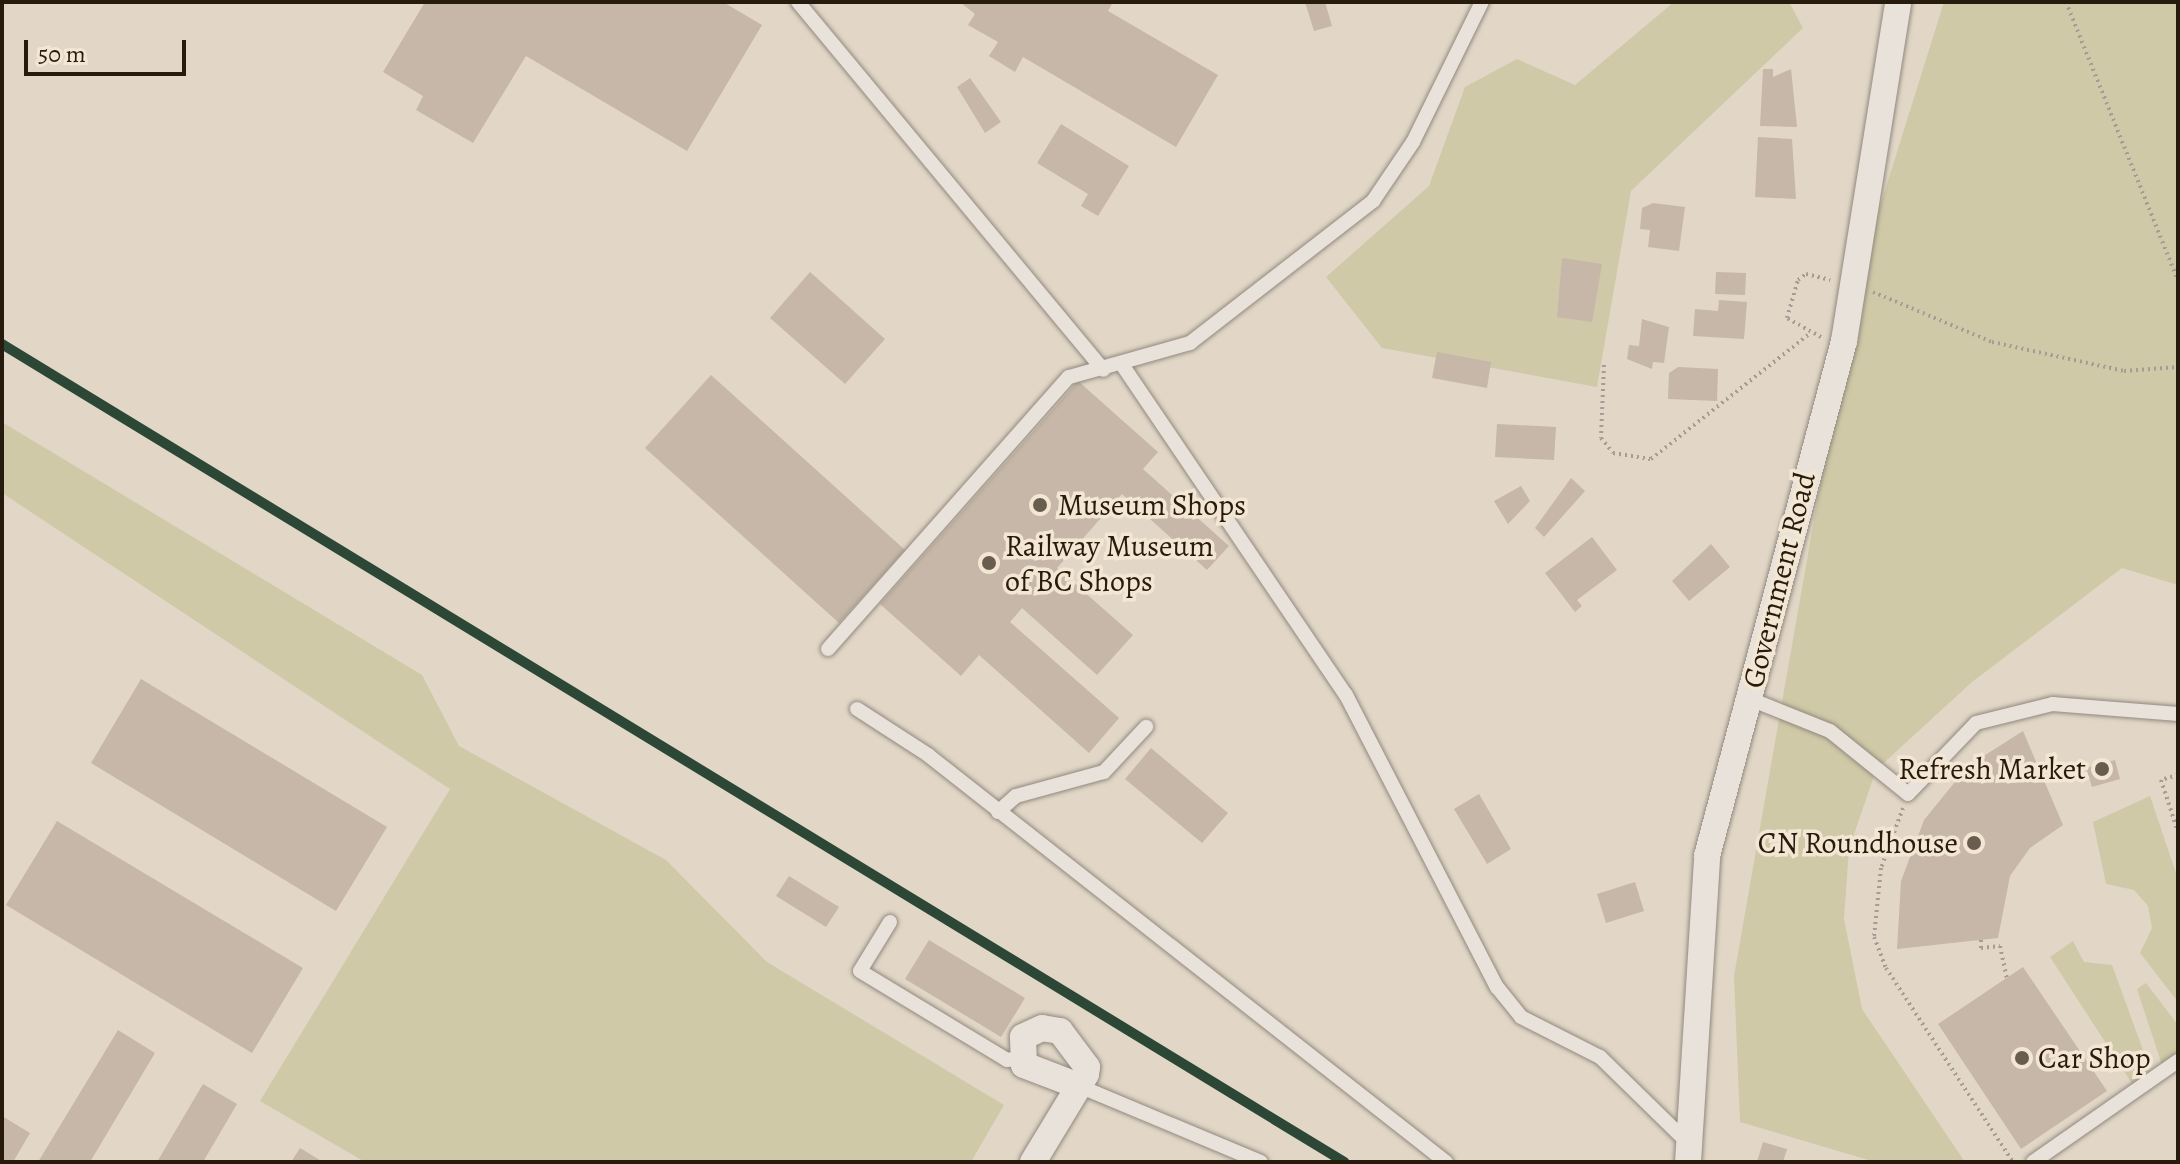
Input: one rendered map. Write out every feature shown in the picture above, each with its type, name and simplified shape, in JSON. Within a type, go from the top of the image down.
[{"type":"street","name":"Government Road","points":[[1689,1153],[1707,856],[1844,341],[1898,2]]},
{"type":"street","points":[[1033,1162],[1079,1086],[1084,1059],[1060,1031],[1032,1031],[1021,1058],[1034,1072],[1079,1086]]},
{"type":"lane","points":[[798,2],[1103,370]]},
{"type":"lane","points":[[828,649],[1069,377],[1123,366],[1190,343],[1225,320],[1373,201],[1413,142],[1482,2]]},
{"type":"lane","points":[[1123,366],[1346,695],[1497,987],[1521,1017],[1600,1057],[1689,1153]]},
{"type":"lane","points":[[1750,699],[1838,737],[1889,775],[1908,794],[1976,723],[2053,704],[2178,714]]},
{"type":"lane","points":[[857,709],[998,812],[1446,1162]]},
{"type":"lane","points":[[998,812],[1016,796],[1104,772],[1146,727]]},
{"type":"lane","points":[[890,922],[860,971],[1007,1060],[1021,1058]]},
{"type":"lane","points":[[2033,1162],[2178,1061]]},
{"type":"lane","points":[[1079,1086],[1261,1162]]},
{"type":"path","points":[[2066,2],[2178,280]]},
{"type":"path","points":[[1844,341],[1808,335],[1787,318],[1798,280],[1806,274],[1855,286],[1992,342],[2124,371],[2178,367]]},
{"type":"path","points":[[1604,365],[1601,438],[1613,453],[1651,459],[1808,335]]},
{"type":"path","points":[[2178,775],[2161,780],[2178,832]]},
{"type":"path","points":[[1908,794],[1881,868],[1874,937],[1886,968],[2013,1162]]},
{"type":"path","points":[[1981,940],[1981,948],[2000,946],[2007,978]]},
{"type":"shaded area","points":[[1674,2],[1789,2],[1803,28],[1631,191],[1597,387],[1382,348],[1326,277],[1429,186],[1465,87],[1517,59],[1575,85]]},
{"type":"shaded area","points":[[1944,2],[2178,2],[2178,585],[2122,568],[1972,682],[1876,770],[1849,849],[1844,919],[1862,1009],[1965,1162],[1875,1162],[1740,1122],[1734,976],[1855,286]]},
{"type":"shaded area","points":[[2,422],[422,675],[459,746],[666,860],[767,962],[1004,1105],[971,1162],[365,1162],[260,1101],[450,789],[2,493]]},
{"type":"shaded area","points":[[2150,796],[2178,879],[2178,1002],[2140,953],[2152,928],[2148,906],[2134,890],[2106,884],[2093,822]]},
{"type":"shaded area","points":[[2073,941],[2084,962],[2112,965],[2151,1072],[2133,1085],[2050,957]]},
{"type":"shaded area","points":[[2146,983],[2178,1025],[2178,1054],[2162,1065],[2137,989]]},
{"type":"building","points":[[425,2],[723,2],[762,25],[687,151],[526,56],[473,143],[416,110],[423,96],[383,72]]},
{"type":"building","points":[[960,2],[1113,2],[1108,11],[1218,75],[1176,147],[1023,57],[1015,72],[989,56],[998,42],[968,25],[975,14]]},
{"type":"building","points":[[1305,2],[1325,2],[1332,26],[1314,31]]},
{"type":"building","points":[[1763,69],[1773,69],[1773,77],[1791,69],[1797,127],[1760,126]]},
{"type":"building","points":[[970,78],[1001,122],[985,133],[957,87]]},
{"type":"building","points":[[1061,124],[1129,166],[1098,216],[1081,206],[1088,194],[1037,163]]},
{"type":"building","points":[[1758,137],[1792,139],[1796,199],[1755,197]]},
{"type":"building","points":[[1653,203],[1685,207],[1679,251],[1648,247],[1650,230],[1640,229],[1642,208]]},
{"type":"building","points":[[1562,258],[1602,264],[1592,322],[1557,317]]},
{"type":"building","points":[[810,272],[885,339],[845,384],[770,318]]},
{"type":"building","points":[[1716,272],[1746,273],[1745,295],[1715,294]]},
{"type":"building","points":[[1719,300],[1747,302],[1744,339],[1693,336],[1695,309],[1718,311]]},
{"type":"building","points":[[1642,319],[1669,327],[1664,363],[1653,362],[1652,369],[1627,359],[1629,345],[1639,346]]},
{"type":"building","points":[[1437,352],[1491,362],[1487,388],[1432,378]]},
{"type":"building","points":[[1678,367],[1718,369],[1717,401],[1668,399],[1669,373]]},
{"type":"building","points":[[711,375],[905,550],[839,623],[645,448]]},
{"type":"building","name":"Railway Museum of BC Shops","points":[[1078,381],[1158,452],[1143,469],[1229,546],[1207,570],[1122,494],[1057,568],[1133,635],[1097,675],[1022,608],[1010,622],[1119,718],[1089,753],[979,655],[961,676],[880,604]]},
{"type":"building","points":[[1497,424],[1556,427],[1554,460],[1495,457]]},
{"type":"building","points":[[1571,478],[1585,491],[1544,537],[1535,528]]},
{"type":"building","points":[[1521,486],[1530,501],[1508,524],[1494,501]]},
{"type":"building","points":[[1592,537],[1617,570],[1577,600],[1582,606],[1575,612],[1545,573]]},
{"type":"building","points":[[1711,544],[1730,567],[1689,601],[1672,581]]},
{"type":"building","points":[[141,679],[387,827],[336,911],[91,763]]},
{"type":"building","name":"CN Roundhouse","points":[[2023,731],[2063,825],[2030,848],[2010,876],[1998,938],[1897,949],[1901,881],[1924,820],[1968,766]]},
{"type":"building","points":[[1151,748],[1228,813],[1202,843],[1125,779]]},
{"type":"building","points":[[2115,760],[2120,779],[2092,787],[2086,768]]},
{"type":"building","points":[[1479,794],[1511,849],[1487,864],[1454,809]]},
{"type":"building","points":[[57,821],[303,968],[252,1053],[6,905]]},
{"type":"building","points":[[789,876],[839,907],[826,927],[776,896]]},
{"type":"building","points":[[1635,882],[1644,911],[1606,923],[1597,894]]},
{"type":"building","points":[[929,940],[1025,998],[1001,1037],[905,979]]},
{"type":"building","name":"Car Shop","points":[[2023,967],[2107,1091],[2021,1149],[1938,1024]]},
{"type":"building","points":[[118,1030],[155,1053],[90,1162],[38,1162]]},
{"type":"building","points":[[203,1084],[237,1104],[203,1162],[157,1162]]},
{"type":"building","points":[[2,1116],[30,1133],[13,1162],[2,1162]]},
{"type":"building","points":[[1763,1142],[1787,1149],[1783,1162],[1757,1162]]},
{"type":"building","points":[[300,1148],[323,1162],[291,1162]]},
{"type":"transit line","points":[[2,344],[1344,1162]]},
{"type":"place","name":"Museum Shops","points":[[1040,505]]},
{"type":"place","name":"Railway Museum of BC Shops","points":[[989,563]]},
{"type":"place","name":"Refresh Market","points":[[2102,769]]},
{"type":"place","name":"CN Roundhouse","points":[[1974,843]]},
{"type":"place","name":"Car Shop","points":[[2022,1058]]}]
